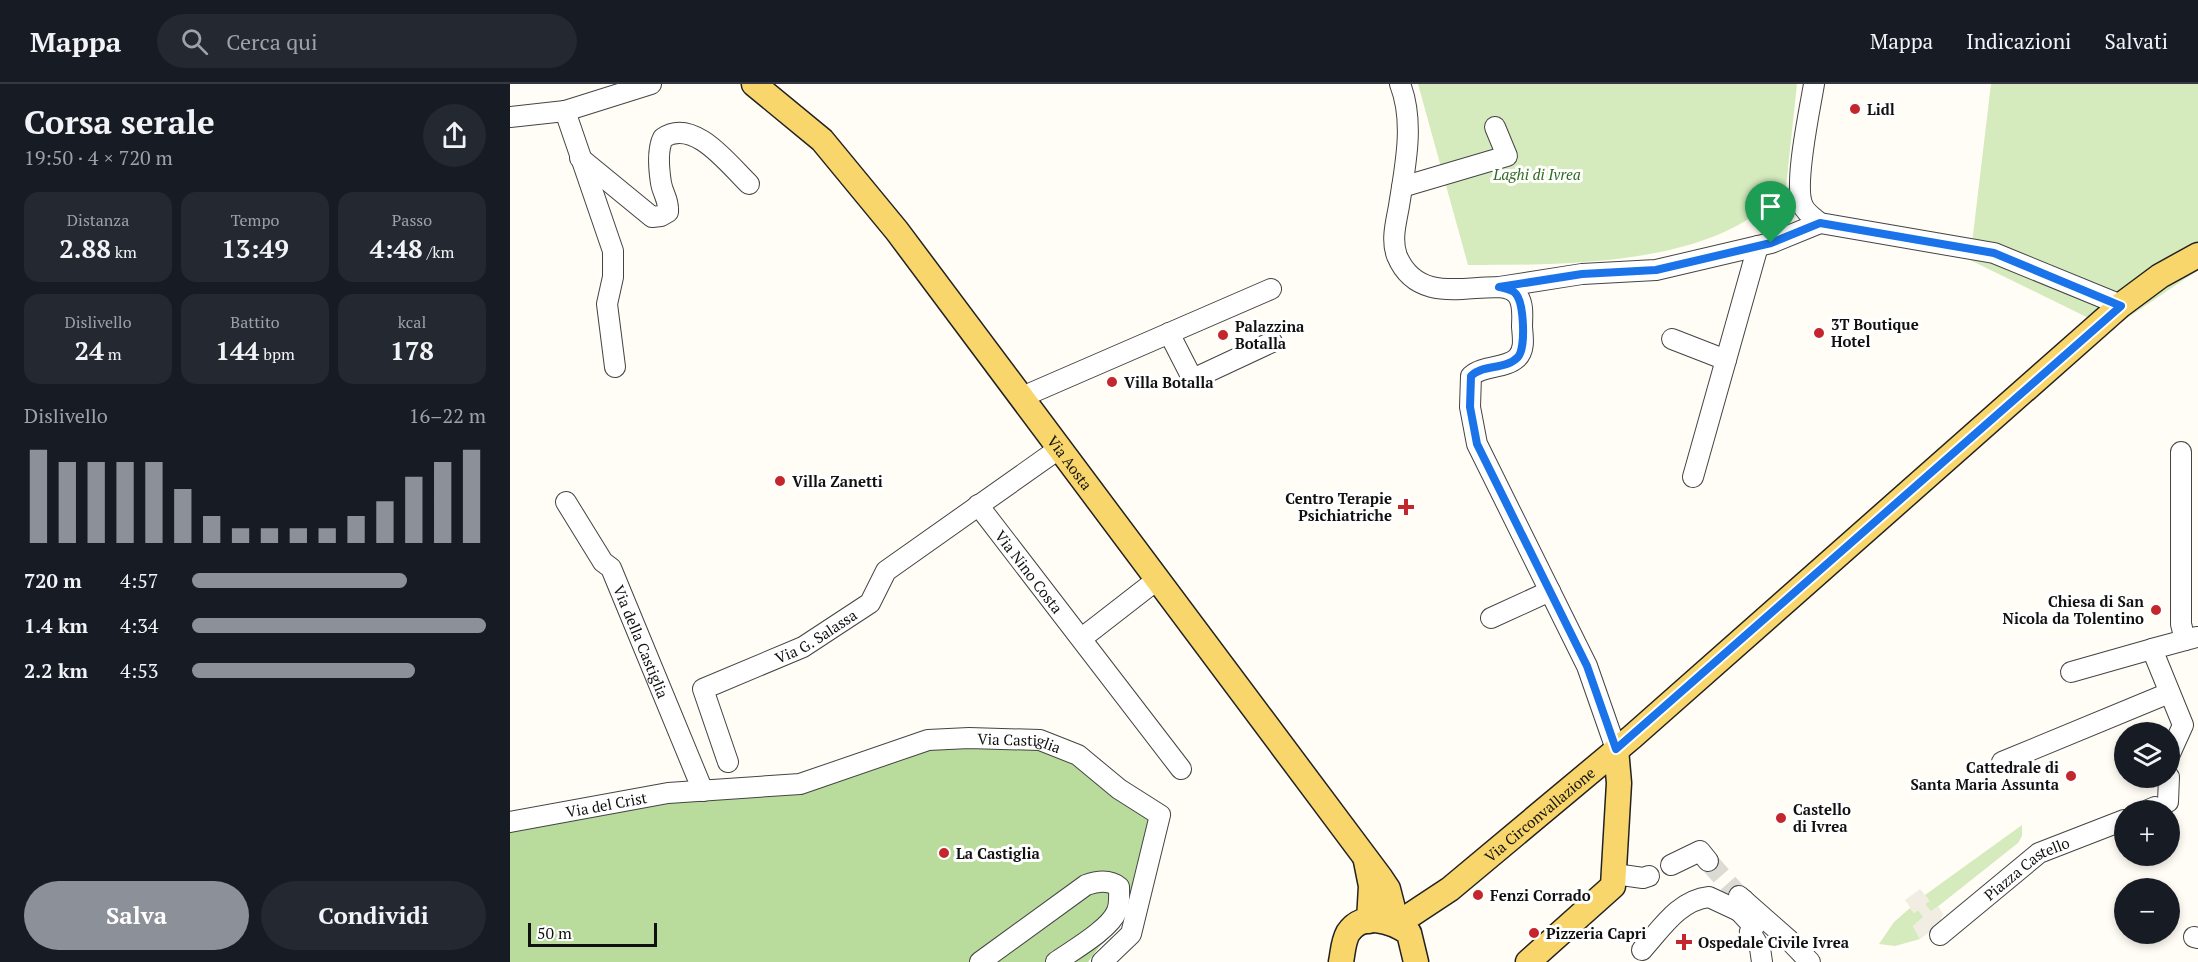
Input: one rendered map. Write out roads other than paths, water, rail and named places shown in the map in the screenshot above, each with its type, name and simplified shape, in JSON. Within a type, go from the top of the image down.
[{"type":"main road","name":"Via Aosta","points":[[754,84],[795,115],[840,159],[1022,397],[1388,889],[1397,924],[1409,933],[1416,962]]},
{"type":"main road","name":"Via Circonvallazione","points":[[1397,924],[1450,889],[1616,749],[2121,306],[2160,276],[2198,255]]},
{"type":"main road","points":[[1528,962],[1613,886],[1619,783],[1616,749]]},
{"type":"main road","name":"Via Aosta","points":[[1365,859],[1371,886],[1368,921]]},
{"type":"main road","points":[[1388,889],[1413,901],[1429,901]]},
{"type":"main road","points":[[1341,962],[1344,942],[1356,925],[1383,920],[1397,924]]},
{"type":"street","points":[[510,117],[565,111],[651,84]]},
{"type":"street","points":[[1400,84],[1407,116],[1407,154],[1394,238],[1397,256],[1407,272],[1423,284],[1446,290],[1499,287],[1582,274],[1656,270],[1758,246],[1820,223],[1994,253],[2121,306]]},
{"type":"street","points":[[1814,84],[1802,164],[1801,197],[1803,206],[1820,223]]},
{"type":"street","points":[[565,111],[613,251],[613,277],[607,304],[615,367]]},
{"type":"street","points":[[1402,187],[1507,156],[1495,127]]},
{"type":"street","points":[[580,158],[652,217],[668,212],[669,201],[661,186],[660,152],[663,138],[669,134],[686,134],[701,139],[749,184]]},
{"type":"street","points":[[1693,477],[1758,246]]},
{"type":"street","points":[[1499,287],[1512,290],[1522,305],[1523,346],[1519,356],[1512,362],[1478,371],[1471,376],[1470,407],[1477,444],[1587,666],[1616,749]]},
{"type":"street","points":[[1022,397],[1271,289]]},
{"type":"street","points":[[1169,333],[1191,376],[1195,378],[1272,342]]},
{"type":"street","points":[[1672,339],[1726,360]]},
{"type":"street","name":"Via G. Salassa","points":[[728,762],[703,689],[803,647],[870,603],[885,571],[1060,448]]},
{"type":"street","points":[[2071,672],[2187,640],[2181,624],[2181,452]]},
{"type":"street","name":"Via della Castiglia","points":[[566,502],[603,562],[611,568],[704,791]]},
{"type":"street","name":"Via Nino Costa","points":[[978,505],[1181,769]]},
{"type":"street","points":[[1082,638],[1158,579]]},
{"type":"street","points":[[1491,618],[1550,591]]},
{"type":"street","points":[[2152,649],[2169,693],[2190,728],[2180,741]]},
{"type":"street","points":[[2001,762],[2169,693]]},
{"type":"street","name":"Via Castiglia","points":[[704,791],[800,784],[928,740],[1040,740],[1078,755],[1119,789],[1160,815],[1131,934],[1102,962]]},
{"type":"street","name":"Via del Crist","points":[[510,822],[668,793],[704,791]]},
{"type":"street","name":"Piazza Castello","points":[[1940,935],[2039,853],[2114,824]]},
{"type":"street","points":[[1671,865],[1700,851],[1708,861]]},
{"type":"street","points":[[1615,874],[1642,878],[1649,876]]},
{"type":"street","points":[[980,962],[1086,885],[1096,882],[1114,884],[1119,887],[1118,910],[1112,921],[1056,962]]},
{"type":"street","points":[[1642,950],[1677,911],[1701,898],[1709,897],[1741,902],[1809,962]]},
{"type":"street","points":[[1741,902],[1754,927],[1750,932],[1760,948],[1762,962]]},
{"type":"tunnel","points":[[1708,861],[1739,896]]},
{"type":"place","name":"Lidl","points":[[1855,109]]},
{"type":"place","name":"3T Boutique Hotel","points":[[1819,333]]},
{"type":"place","name":"Palazzina Botalla","points":[[1223,335]]},
{"type":"place","name":"Villa Botalla","points":[[1112,382]]},
{"type":"place","name":"Villa Zanetti","points":[[780,481]]},
{"type":"place","name":"Centro Terapie Psichiatriche","points":[[1406,507]]},
{"type":"place","name":"Chiesa di San Nicola da Tolentino","points":[[2156,610]]},
{"type":"place","name":"Cattedrale di Santa Maria Assunta","points":[[2071,776]]},
{"type":"place","name":"Castello di Ivrea","points":[[1781,818]]},
{"type":"place","name":"La Castiglia","points":[[944,853]]},
{"type":"place","name":"Fenzi Corrado","points":[[1478,895]]},
{"type":"place","name":"Pizzeria Capri","points":[[1534,933]]},
{"type":"place","name":"Ospedale Civile Ivrea","points":[[1684,942]]},
{"type":"park label","name":"Laghi di Ivrea","points":[[1537,174]]}]
